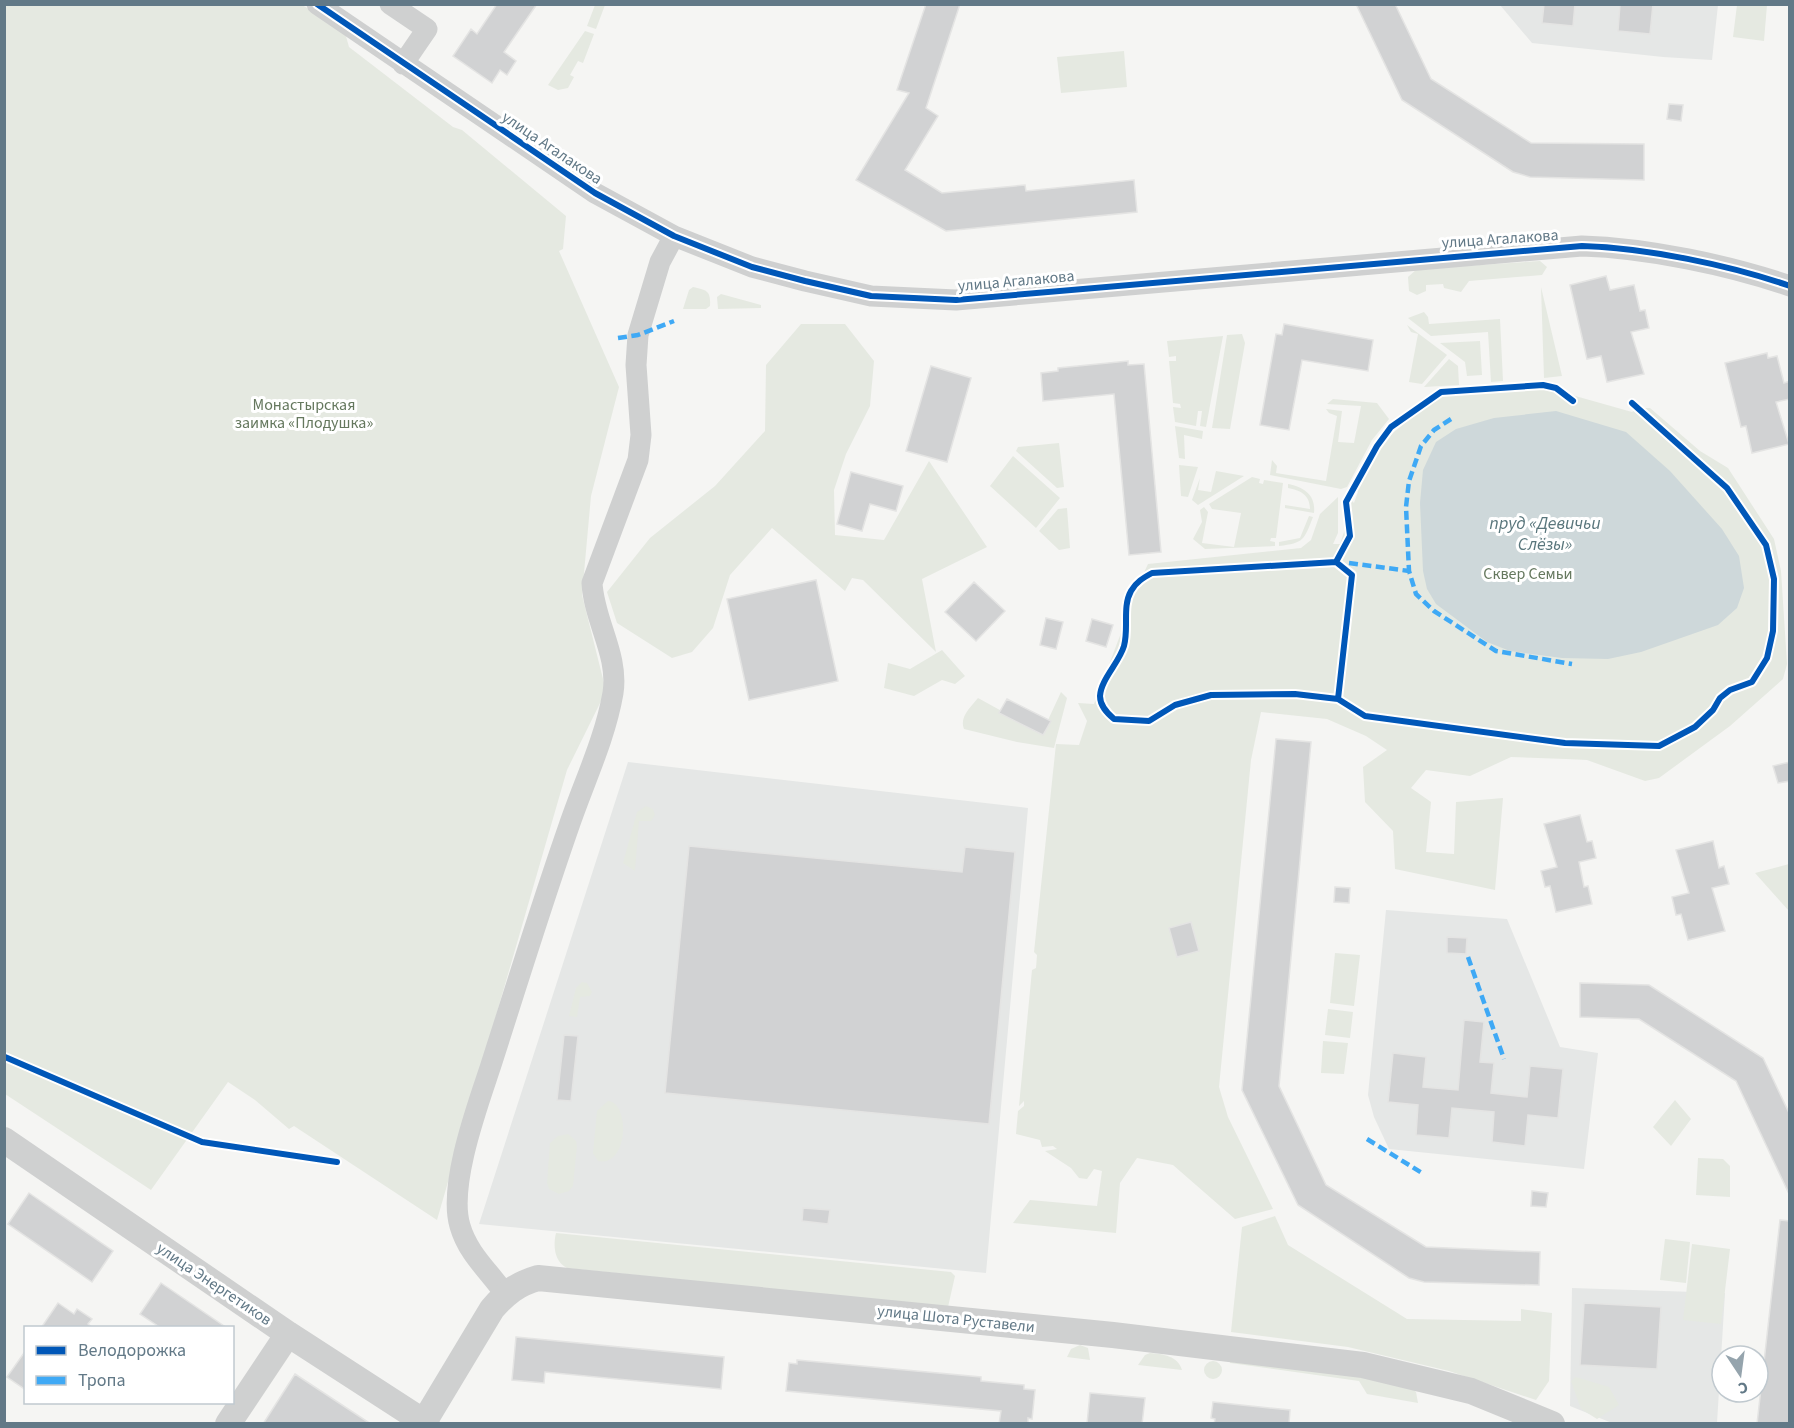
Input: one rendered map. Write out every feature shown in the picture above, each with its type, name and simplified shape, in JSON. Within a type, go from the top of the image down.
[{"type":"street","name":"улица Агалакова","points":[[317,4],[595,193],[674,236],[752,267],[871,296],[956,300],[1582,246],[1652,254],[1759,275],[1790,286]]},
{"type":"street","points":[[390,4],[427,29],[402,63]]},
{"type":"street","points":[[505,1294],[477,1261],[460,1226],[459,1183],[472,1125],[569,826],[606,721],[614,674],[612,657],[594,604],[592,583],[638,460],[641,435],[636,365],[638,335],[660,262],[674,236]]},
{"type":"street","name":"улица Энергетиков","points":[[4,1140],[288,1334],[425,1423]]},
{"type":"street","name":"улица Шота Руставели","points":[[425,1423],[484,1322],[505,1294],[522,1283],[538,1278],[558,1278],[1338,1361],[1408,1374],[1462,1389],[1552,1424]]},
{"type":"street","points":[[228,1424],[288,1334]]},
{"type":"shaded area","points":[[1500,5],[1718,5],[1712,60],[1532,43]]},
{"type":"shaded area","points":[[628,762],[1028,808],[986,1273],[479,1224]]},
{"type":"shaded area","points":[[1386,910],[1507,919],[1560,1047],[1598,1053],[1584,1169],[1389,1149],[1374,1117],[1368,1095]]},
{"type":"shaded area","points":[[1572,1288],[1725,1293],[1722,1344],[1710,1344],[1710,1404],[1718,1404],[1717,1423],[1612,1423],[1570,1406]]},
{"type":"green space","name":"Монастырская заимка «Плодушка»","points":[[4,5],[302,5],[344,29],[349,47],[453,127],[462,130],[566,216],[563,249],[559,251],[619,387],[591,496],[582,595],[606,691],[567,770],[437,1220],[294,1126],[289,1129],[255,1100],[228,1082],[151,1190],[5,1094]]},
{"type":"green space","points":[[595,5],[605,5],[596,29],[587,26]]},
{"type":"green space","points":[[1737,5],[1767,5],[1764,41],[1733,37]]},
{"type":"green space","points":[[585,31],[594,34],[583,63],[578,61],[570,75],[574,77],[568,88],[558,90],[548,85]]},
{"type":"green space","points":[[1124,51],[1127,87],[1061,93],[1057,57]]},
{"type":"green space","points":[[1540,261],[1547,267],[1542,275],[1469,281],[1461,292],[1444,288],[1443,284],[1426,285],[1426,291],[1417,295],[1409,291],[1408,277],[1417,269]]},
{"type":"green space","points":[[693,287],[705,290],[709,294],[710,306],[706,309],[683,309],[689,290]]},
{"type":"green space","points":[[1541,287],[1562,376],[1544,378]]},
{"type":"green space","points":[[721,294],[761,305],[761,308],[718,309],[717,297]]},
{"type":"green space","points":[[1424,312],[1429,324],[1500,319],[1503,381],[1491,382],[1488,332],[1431,336],[1408,318]]},
{"type":"green space","points":[[801,324],[845,324],[874,361],[870,406],[846,454],[834,490],[835,535],[884,540],[929,461],[987,547],[922,579],[936,652],[863,580],[852,578],[845,591],[772,528],[730,575],[713,628],[692,652],[672,658],[617,623],[607,592],[650,538],[715,486],[765,431],[766,365]]},
{"type":"green space","points":[[1407,325],[1447,355],[1422,384],[1409,382],[1418,334],[1411,332]]},
{"type":"green space","points":[[1242,334],[1245,343],[1230,429],[1212,428],[1227,335]]},
{"type":"green space","points":[[1223,336],[1206,427],[1200,426],[1202,411],[1198,411],[1196,426],[1175,422],[1173,407],[1181,408],[1180,404],[1173,403],[1169,361],[1176,361],[1176,356],[1169,357],[1167,341]]},
{"type":"green space","points":[[1480,341],[1482,375],[1467,376],[1465,362],[1440,343]]},
{"type":"green space","points":[[1449,359],[1458,366],[1459,385],[1424,387]]},
{"type":"green space","name":"Сквер Семьи","points":[[1547,388],[1632,412],[1635,410],[1662,426],[1641,408],[1650,408],[1700,451],[1728,468],[1774,539],[1781,571],[1787,664],[1783,679],[1730,726],[1659,778],[1645,781],[1587,760],[1511,757],[1470,776],[1426,770],[1411,788],[1431,802],[1426,852],[1454,854],[1456,802],[1503,798],[1495,890],[1395,869],[1393,831],[1365,802],[1363,767],[1387,750],[1366,736],[1327,719],[1261,712],[1251,760],[1219,1087],[1228,1117],[1273,1209],[1235,1219],[1173,1165],[1137,1158],[1120,1183],[1116,1233],[1013,1223],[1030,1200],[1097,1206],[1102,1171],[1094,1169],[1087,1179],[1079,1178],[1071,1168],[1045,1151],[1057,1149],[1053,1146],[1042,1147],[1040,1140],[1016,1134],[1018,1111],[1024,1106],[1024,1101],[1019,1106],[1032,970],[1036,968],[1037,955],[1034,952],[1056,744],[1079,745],[1087,721],[1078,703],[1094,704],[1129,612],[1133,593],[1148,564],[1301,548],[1311,540],[1320,514],[1338,497],[1338,533],[1333,544],[1340,544],[1348,520],[1350,499],[1354,503],[1358,492],[1355,492],[1383,441],[1438,396]]},
{"type":"green space","points":[[1333,399],[1377,403],[1389,419],[1372,440],[1347,487],[1341,489],[1270,475],[1272,460],[1277,466],[1276,473],[1326,481],[1337,416],[1326,409],[1342,411],[1338,442],[1354,443],[1361,406],[1327,404]]},
{"type":"green space","points":[[1175,426],[1203,431],[1202,439],[1184,435],[1185,459],[1179,458]]},
{"type":"green space","points":[[1059,443],[1064,487],[1057,488],[1016,451],[1018,447]]},
{"type":"green space","points":[[1013,456],[1060,498],[1036,528],[990,486]]},
{"type":"green space","points":[[1179,465],[1198,467],[1188,497],[1181,496]]},
{"type":"green space","points":[[1216,471],[1244,476],[1198,505],[1192,500],[1200,478],[1198,490],[1211,492]]},
{"type":"green space","points":[[1252,477],[1260,479],[1259,483],[1263,484],[1264,480],[1283,483],[1276,538],[1271,538],[1270,541],[1275,542],[1275,546],[1205,549],[1193,539],[1202,522],[1200,510],[1204,507],[1208,512],[1202,543],[1234,547],[1241,513],[1212,509],[1209,504]]},
{"type":"green space","points":[[1288,484],[1308,493],[1313,501],[1314,513],[1285,508],[1285,505],[1310,509],[1306,497],[1288,488]]},
{"type":"green space","points":[[1067,508],[1070,548],[1059,550],[1039,531],[1058,509]]},
{"type":"green space","points":[[1309,516],[1313,517],[1302,539],[1279,546],[1279,542],[1300,538]]},
{"type":"green space","points":[[942,650],[965,676],[955,684],[942,680],[914,696],[884,688],[888,663],[910,669]]},
{"type":"green space","points":[[1061,692],[1067,698],[1054,748],[964,729],[964,716],[978,698],[1042,733]]},
{"type":"green space","points":[[646,806],[653,809],[655,815],[651,821],[639,821],[635,871],[623,863],[637,812]]},
{"type":"green space","points":[[1790,864],[1789,911],[1755,873]]},
{"type":"green space","points":[[1335,953],[1360,955],[1354,1006],[1330,1003]]},
{"type":"green space","points":[[582,982],[587,983],[592,992],[590,996],[580,997],[577,1017],[569,1016],[576,988]]},
{"type":"green space","points":[[1328,1009],[1353,1012],[1350,1038],[1325,1035]]},
{"type":"green space","points":[[1323,1041],[1348,1043],[1344,1074],[1321,1073]]},
{"type":"green space","points":[[1675,1100],[1691,1119],[1671,1146],[1653,1127]]},
{"type":"green space","points":[[608,1101],[615,1104],[620,1112],[623,1134],[616,1154],[608,1160],[598,1161],[593,1153],[597,1111]]},
{"type":"green space","points":[[568,1134],[576,1141],[577,1146],[573,1186],[569,1191],[559,1194],[549,1189],[547,1183],[550,1143],[558,1136]]},
{"type":"green space","points":[[1698,1158],[1723,1159],[1730,1166],[1730,1197],[1696,1195]]},
{"type":"green space","points":[[1275,1216],[1288,1245],[1407,1319],[1521,1321],[1521,1309],[1552,1313],[1549,1381],[1536,1400],[1449,1371],[1348,1347],[1231,1332],[1242,1227]]},
{"type":"green space","points":[[556,1233],[951,1272],[955,1276],[948,1307],[567,1268],[559,1262],[557,1257]]},
{"type":"green space","points":[[1665,1239],[1690,1242],[1686,1283],[1660,1280]]},
{"type":"green space","points":[[1692,1244],[1730,1249],[1721,1324],[1683,1320]]},
{"type":"green space","points":[[1080,1345],[1088,1348],[1090,1360],[1067,1357],[1071,1349]]},
{"type":"green space","points":[[1150,1353],[1174,1359],[1182,1370],[1138,1365],[1145,1355]]},
{"type":"green space","points":[[1231,1358],[1407,1384],[1416,1392],[1418,1403],[1367,1394],[1359,1381],[1230,1363]]},
{"type":"green space","points":[[1209,1361],[1217,1361],[1222,1366],[1220,1377],[1209,1379],[1204,1374],[1204,1366]]},
{"type":"green space","points":[[1576,1377],[1609,1387],[1619,1405],[1597,1419],[1581,1409],[1571,1381]]},
{"type":"water","name":"пруд «Девичьи Слёзы»","points":[[1556,411],[1626,432],[1670,471],[1722,529],[1739,556],[1744,588],[1737,608],[1718,625],[1641,652],[1608,659],[1562,658],[1510,651],[1487,642],[1436,604],[1427,589],[1423,571],[1420,503],[1423,470],[1436,442],[1456,429],[1494,418]]},
{"type":"building","points":[[497,4],[537,4],[504,52],[516,61],[507,75],[500,70],[492,83],[453,56],[471,29],[477,34]]},
{"type":"building","points":[[926,4],[960,4],[926,108],[938,116],[905,170],[942,193],[1025,185],[1026,191],[1134,180],[1137,212],[946,231],[856,180],[909,93],[897,90]]},
{"type":"building","points":[[1356,4],[1395,4],[1431,79],[1531,143],[1644,144],[1644,180],[1530,177],[1513,172],[1402,100]]},
{"type":"building","points":[[1544,4],[1575,4],[1573,26],[1542,23]]},
{"type":"building","points":[[1620,4],[1653,4],[1650,34],[1618,31]]},
{"type":"building","points":[[1669,104],[1683,105],[1681,121],[1667,119]]},
{"type":"building","points":[[1606,276],[1610,290],[1634,285],[1640,311],[1645,310],[1649,328],[1631,332],[1644,374],[1607,382],[1601,356],[1587,359],[1570,285]]},
{"type":"building","points":[[1284,324],[1373,340],[1368,371],[1302,360],[1289,430],[1260,425],[1276,334],[1282,335]]},
{"type":"building","points":[[1767,353],[1768,358],[1777,356],[1784,383],[1790,381],[1790,399],[1776,402],[1789,444],[1752,453],[1746,426],[1741,427],[1725,363]]},
{"type":"building","points":[[1128,361],[1128,365],[1144,364],[1161,552],[1129,555],[1114,394],[1043,401],[1041,373],[1058,371],[1058,368]]},
{"type":"building","points":[[931,366],[971,378],[947,462],[906,451]]},
{"type":"building","points":[[851,472],[903,486],[896,511],[870,504],[862,531],[837,524]]},
{"type":"building","points":[[816,580],[838,681],[749,700],[727,599]]},
{"type":"building","points":[[974,582],[1005,611],[976,641],[945,612]]},
{"type":"building","points":[[1046,618],[1063,622],[1056,649],[1040,645]]},
{"type":"building","points":[[1092,619],[1113,625],[1106,647],[1086,641]]},
{"type":"building","points":[[1007,699],[1051,721],[1043,735],[999,713]]},
{"type":"building","points":[[1276,739],[1311,742],[1279,1086],[1326,1185],[1426,1247],[1540,1252],[1539,1285],[1424,1282],[1409,1278],[1298,1205],[1242,1090]]},
{"type":"building","points":[[1790,762],[1790,781],[1778,783],[1773,766]]},
{"type":"building","points":[[1580,815],[1587,842],[1592,841],[1596,858],[1579,862],[1584,887],[1588,886],[1592,904],[1556,912],[1550,886],[1545,887],[1541,871],[1557,867],[1544,824]]},
{"type":"building","points":[[1713,841],[1719,868],[1724,866],[1729,884],[1712,888],[1725,931],[1688,940],[1681,914],[1676,915],[1672,897],[1689,893],[1676,850]]},
{"type":"building","points":[[689,846],[962,872],[965,847],[1015,852],[989,1124],[665,1093]]},
{"type":"building","points":[[1335,887],[1350,888],[1349,903],[1334,902]]},
{"type":"building","points":[[1191,922],[1199,951],[1177,957],[1169,928]]},
{"type":"building","points":[[1447,937],[1467,938],[1466,954],[1447,953]]},
{"type":"building","points":[[1580,983],[1649,985],[1763,1058],[1790,1115],[1790,1196],[1736,1081],[1639,1019],[1580,1017]]},
{"type":"building","points":[[1464,1020],[1484,1022],[1480,1062],[1494,1063],[1491,1093],[1527,1097],[1530,1066],[1563,1069],[1558,1118],[1528,1115],[1525,1146],[1492,1142],[1494,1112],[1452,1108],[1449,1138],[1416,1135],[1418,1105],[1388,1102],[1393,1053],[1426,1057],[1423,1087],[1458,1090]]},
{"type":"building","points":[[564,1035],[578,1036],[571,1101],[557,1100]]},
{"type":"building","points":[[1532,1191],[1548,1193],[1546,1207],[1531,1206]]},
{"type":"building","points":[[29,1193],[113,1251],[92,1282],[8,1224]]},
{"type":"building","points":[[803,1208],[830,1210],[828,1224],[802,1221]]},
{"type":"building","points":[[1780,1220],[1790,1221],[1790,1424],[1757,1424],[1759,1404],[1770,1404],[1770,1344],[1766,1344]]},
{"type":"building","points":[[161,1283],[224,1326],[158,1326],[140,1314]]},
{"type":"building","points":[[58,1303],[74,1314],[77,1309],[92,1319],[88,1324],[90,1326],[42,1326]]},
{"type":"building","points":[[1584,1303],[1661,1307],[1657,1369],[1580,1365]]},
{"type":"building","points":[[516,1337],[724,1357],[721,1389],[545,1372],[544,1383],[512,1380]]},
{"type":"building","points":[[24,1353],[24,1389],[7,1377]]},
{"type":"building","points":[[797,1360],[981,1377],[981,1381],[1024,1385],[1024,1389],[1035,1390],[1032,1419],[1028,1418],[1028,1424],[999,1424],[1001,1411],[786,1391],[789,1363],[797,1364]]},
{"type":"building","points":[[295,1374],[371,1424],[263,1424]]},
{"type":"building","points":[[1090,1393],[1145,1398],[1142,1424],[1087,1424]]},
{"type":"building","points":[[1213,1402],[1290,1410],[1289,1424],[1214,1424],[1215,1419],[1211,1418]]},
{"type":"marked path","points":[[618,338],[638,335],[674,321]]},
{"type":"marked path","points":[[1451,419],[1434,430],[1421,446],[1409,481],[1406,507],[1409,571],[1416,594],[1434,611],[1496,651],[1572,664]]},
{"type":"marked path","points":[[1349,563],[1409,571]]},
{"type":"marked path","points":[[1468,957],[1504,1059]]},
{"type":"marked path","points":[[1367,1139],[1422,1173]]},
{"type":"cycle path","points":[[317,4],[595,193],[674,236],[752,267],[871,296],[956,300],[1582,246],[1633,250],[1688,259],[1741,271],[1790,286]]},
{"type":"cycle path","points":[[1573,401],[1556,388],[1543,385],[1441,392],[1391,427],[1377,446],[1346,502],[1350,536],[1336,562],[1352,575],[1338,699],[1365,716],[1565,743],[1659,746],[1695,727],[1730,690],[1752,682],[1767,658],[1773,631],[1774,579],[1766,545],[1727,488],[1632,403]]},
{"type":"cycle path","points":[[1336,562],[1152,573],[1140,580],[1128,597],[1124,646],[1103,683],[1100,700],[1106,712],[1114,719],[1149,721],[1175,705],[1211,695],[1295,694],[1338,699]]},
{"type":"cycle path","points":[[5,1057],[202,1142],[337,1162]]}]
